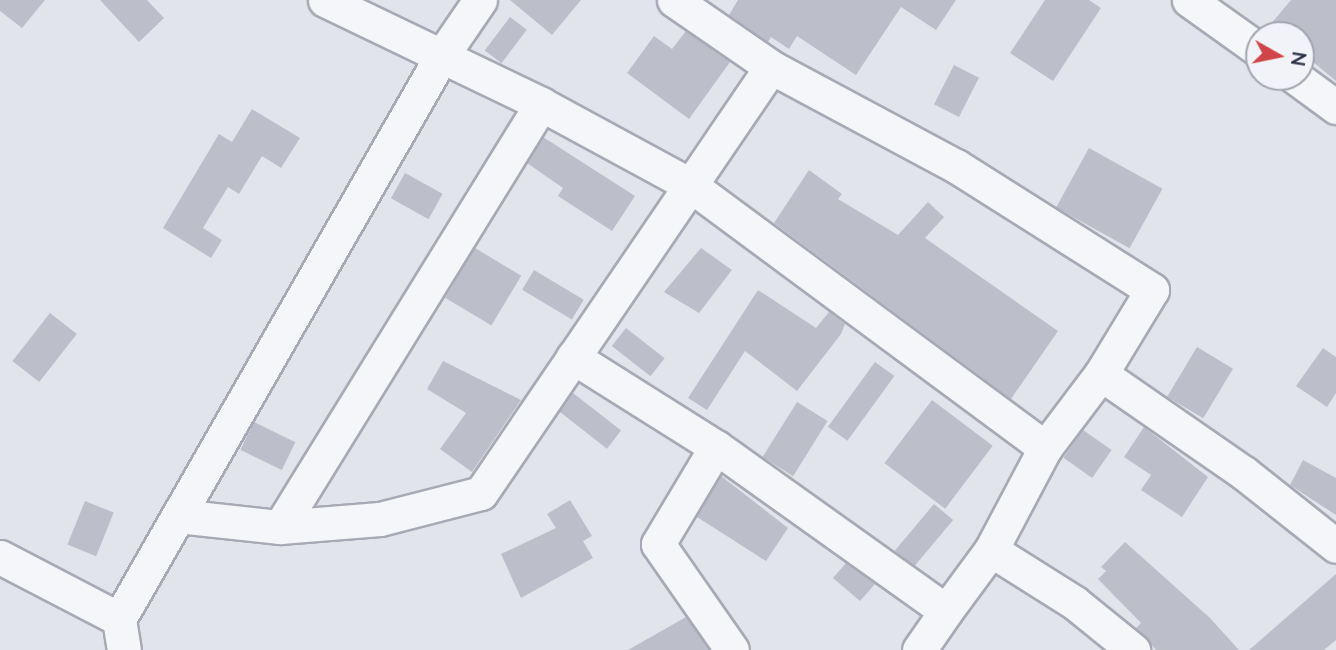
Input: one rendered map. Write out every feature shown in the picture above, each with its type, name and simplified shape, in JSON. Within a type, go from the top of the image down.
[{"type":"street","points":[[325,0],[541,104],[690,185],[1045,448]]},
{"type":"street","points":[[0,557],[121,635],[178,516],[441,57],[480,0]]},
{"type":"street","points":[[674,0],[771,67],[956,166],[1152,290],[1101,374],[1045,448],[991,550],[919,650]]},
{"type":"street","points":[[1189,0],[1245,40]]},
{"type":"street","points":[[178,516],[280,527],[380,519],[481,493],[771,67]]},
{"type":"street","points":[[1314,91],[1336,107]]},
{"type":"street","points":[[280,527],[541,104]]},
{"type":"street","points":[[573,357],[716,447],[946,611]]},
{"type":"street","points":[[1101,374],[1244,473],[1336,546]]},
{"type":"street","points":[[716,447],[658,544],[732,650]]},
{"type":"street","points":[[991,550],[1075,603],[1133,650]]},
{"type":"building","points":[[0,0],[45,0],[22,28],[0,11]]},
{"type":"building","points":[[100,0],[147,0],[164,18],[139,42]]},
{"type":"building","points":[[510,0],[581,0],[552,35]]},
{"type":"building","points":[[738,0],[956,0],[936,30],[901,7],[856,75],[797,36],[789,49],[771,37],[768,42],[729,15]]},
{"type":"building","points":[[1045,0],[1089,0],[1101,8],[1053,81],[1010,53]]},
{"type":"building","points":[[1291,0],[1336,0],[1336,81],[1315,64],[1315,21],[1273,21]]},
{"type":"building","points":[[510,17],[527,30],[501,63],[485,51]]},
{"type":"building","points":[[686,31],[730,62],[689,119],[627,73],[654,36],[672,49]]},
{"type":"building","points":[[954,65],[979,78],[959,117],[934,104]]},
{"type":"building","points":[[252,109],[300,138],[281,168],[262,156],[239,194],[228,187],[203,228],[222,240],[211,258],[163,228],[219,134],[232,142]]},
{"type":"building","points":[[543,137],[635,196],[612,231],[558,196],[563,188],[527,163]]},
{"type":"building","points":[[1089,148],[1162,189],[1130,248],[1056,207]]},
{"type":"building","points":[[809,170],[842,194],[838,199],[898,235],[928,202],[944,217],[925,238],[1058,331],[1011,399],[774,223]]},
{"type":"building","points":[[405,173],[443,194],[429,219],[391,198]]},
{"type":"building","points":[[475,248],[521,276],[491,326],[445,298]]},
{"type":"building","points":[[701,248],[732,270],[699,313],[664,292]]},
{"type":"building","points":[[534,270],[584,300],[572,320],[522,290]]},
{"type":"building","points":[[758,290],[816,328],[829,312],[845,324],[841,334],[797,391],[745,351],[707,410],[688,398]]},
{"type":"building","points":[[50,313],[77,334],[39,382],[12,361]]},
{"type":"building","points":[[626,328],[665,358],[650,376],[612,346]]},
{"type":"building","points":[[1197,347],[1233,369],[1203,418],[1167,397]]},
{"type":"building","points":[[1323,348],[1336,357],[1336,393],[1327,407],[1296,386]]},
{"type":"building","points":[[443,361],[521,400],[472,472],[440,449],[466,413],[427,389]]},
{"type":"building","points":[[875,362],[894,376],[847,441],[828,427]]},
{"type":"building","points":[[573,393],[621,431],[607,449],[559,411]]},
{"type":"building","points":[[932,400],[993,446],[945,509],[884,463]]},
{"type":"building","points":[[797,402],[828,421],[793,476],[763,457]]},
{"type":"building","points":[[254,422],[295,442],[282,470],[240,450]]},
{"type":"building","points":[[1144,427],[1208,477],[1182,517],[1141,490],[1151,475],[1124,457]]},
{"type":"building","points":[[1083,430],[1112,450],[1092,478],[1063,458]]},
{"type":"building","points":[[1303,460],[1336,478],[1336,515],[1290,485]]},
{"type":"building","points":[[721,476],[788,528],[766,561],[697,517]]},
{"type":"building","points":[[570,500],[592,536],[583,541],[593,558],[521,598],[501,554],[556,528],[547,514]]},
{"type":"building","points":[[85,501],[114,513],[96,556],[67,545]]},
{"type":"building","points":[[934,504],[953,520],[914,567],[895,551]]},
{"type":"building","points":[[1125,542],[1210,618],[1239,650],[1156,650],[1136,628],[1141,623],[1098,579],[1106,571],[1101,567]]},
{"type":"building","points":[[846,563],[875,584],[860,601],[833,578]]},
{"type":"building","points":[[1336,574],[1336,640],[1324,650],[1249,650]]},
{"type":"building","points":[[686,617],[709,650],[628,650]]}]
